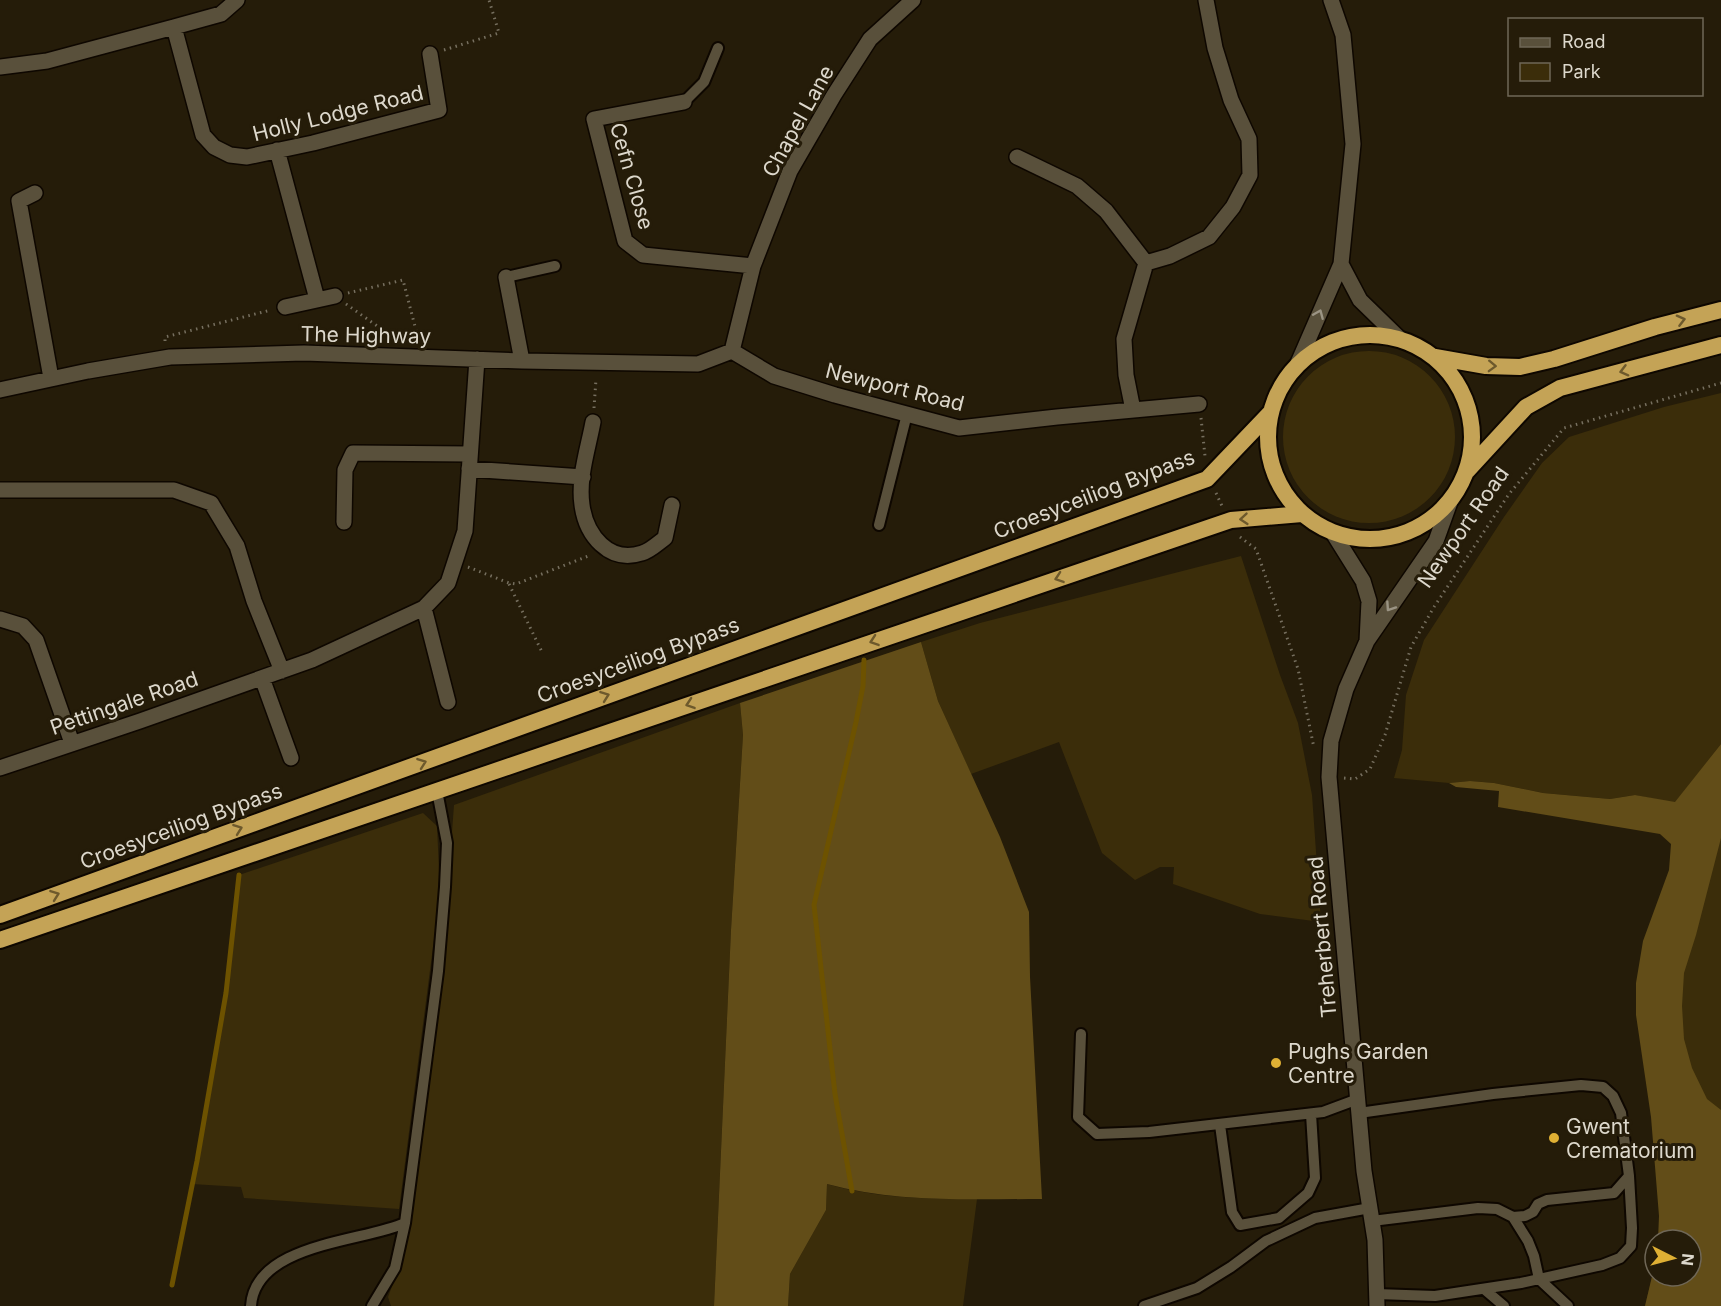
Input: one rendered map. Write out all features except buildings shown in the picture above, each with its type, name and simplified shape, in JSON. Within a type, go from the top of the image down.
[{"type":"highway","points":[[1435,357],[1486,366],[1520,366],[1554,359],[1655,327],[1721,310]]},
{"type":"highway","points":[[1466,472],[1472,441],[1469,409],[1456,380],[1435,357],[1399,338],[1372,334],[1345,337],[1320,347],[1298,363],[1281,386],[1270,414],[1267,441],[1272,468],[1284,494],[1302,514],[1333,533],[1365,540],[1396,536],[1425,523],[1449,502],[1466,472],[1526,407],[1560,388],[1721,345]]},
{"type":"highway","name":"Croesyceiliog Bypass","points":[[0,915],[1207,479],[1270,414]]},
{"type":"highway","points":[[0,940],[1228,522],[1302,514]]},
{"type":"street","points":[[0,67],[47,61],[221,14],[237,0]]},
{"type":"street","name":"Chapel Lane","points":[[732,351],[753,266],[790,171],[870,39],[913,0]]},
{"type":"street","points":[[1146,262],[1170,256],[1209,237],[1233,207],[1250,175],[1249,139],[1231,100],[1215,48],[1206,0]]},
{"type":"street","points":[[1298,363],[1341,264],[1353,144],[1343,35],[1331,0]]},
{"type":"street","name":"Holly Lodge Road","points":[[174,27],[203,135],[214,147],[230,155],[248,158],[439,110],[430,54]]},
{"type":"street","name":"Cefn Close","points":[[684,102],[594,118],[625,241],[643,255],[753,266]]},
{"type":"street","points":[[277,150],[317,299]]},
{"type":"street","points":[[1017,157],[1077,186],[1106,211],[1146,262]]},
{"type":"street","points":[[35,194],[19,201],[51,378]]},
{"type":"street","points":[[1133,410],[1126,375],[1124,339],[1146,262]]},
{"type":"street","points":[[1341,264],[1360,300],[1399,338]]},
{"type":"street","points":[[506,277],[522,361]]},
{"type":"street","points":[[285,306],[335,296]]},
{"type":"street","name":"The Highway","points":[[0,390],[51,378],[166,358],[304,353],[522,361],[698,364],[732,351]]},
{"type":"street","name":"Newport Road","points":[[732,351],[774,376],[959,428],[1199,404]]},
{"type":"street","name":"Pettingale Road","points":[[0,768],[312,660],[424,608],[448,583],[465,531],[477,359]]},
{"type":"street","points":[[593,422],[583,477],[582,505],[588,527],[601,546],[618,556],[642,553],[665,538],[672,505]]},
{"type":"street","points":[[344,522],[345,470],[353,453],[469,461],[583,477]]},
{"type":"street","points":[[0,490],[174,490],[211,503],[237,546],[254,601],[282,671]]},
{"type":"street","name":"Treherbert Road","points":[[1377,1300],[1375,1240],[1364,1171],[1329,777],[1332,741],[1346,689],[1367,641],[1436,541],[1449,502]]},
{"type":"street","name":"Treherbert Road","points":[[1333,533],[1363,580],[1369,601],[1367,641]]},
{"type":"street","points":[[424,608],[448,702]]},
{"type":"street","points":[[0,619],[23,626],[36,640],[72,743]]},
{"type":"street","points":[[262,678],[291,758]]},
{"type":"lane","points":[[684,102],[704,82],[718,48]]},
{"type":"lane","points":[[506,277],[555,266]]},
{"type":"lane","points":[[879,525],[907,414]]},
{"type":"lane","points":[[372,1306],[395,1268],[405,1223],[438,971],[447,843],[437,791]]},
{"type":"lane","points":[[1081,1034],[1078,1117],[1097,1134],[1149,1132],[1220,1125],[1358,1106],[1581,1085],[1603,1088],[1613,1095],[1621,1113],[1629,1176],[1632,1228],[1631,1246],[1620,1258],[1602,1265],[1484,1289],[1435,1296],[1377,1300]]},
{"type":"lane","points":[[1220,1125],[1232,1212],[1240,1226],[1279,1218],[1308,1192],[1315,1178],[1311,1114]]},
{"type":"lane","points":[[1144,1306],[1197,1288],[1232,1267],[1266,1241],[1315,1218],[1478,1208],[1497,1209],[1513,1217],[1525,1216],[1533,1212],[1538,1204],[1547,1200],[1614,1193],[1629,1176]]},
{"type":"lane","points":[[1513,1217],[1528,1241],[1539,1279],[1568,1306]]},
{"type":"lane","points":[[251,1306],[256,1286],[276,1266],[317,1246],[405,1223]]},
{"type":"lane","points":[[1484,1289],[1504,1306]]},
{"type":"lane","points":[[1445,1294],[1452,1306]]},
{"type":"path","points":[[430,54],[499,33],[489,0]]},
{"type":"path","points":[[335,296],[403,280],[423,357]]},
{"type":"path","points":[[335,296],[423,357]]},
{"type":"path","points":[[166,358],[165,337],[285,306]]},
{"type":"path","points":[[593,422],[598,362]]},
{"type":"path","name":"Newport Road","points":[[1329,777],[1355,779],[1370,769],[1385,735],[1411,647],[1434,607],[1509,494],[1564,428],[1721,383]]},
{"type":"path","points":[[1199,404],[1207,479],[1214,488],[1232,530],[1256,549],[1298,669],[1314,749]]},
{"type":"path","points":[[455,562],[516,584],[593,554],[601,546]]},
{"type":"path","points":[[509,583],[542,652]]},
{"type":"green space","points":[[1369,351],[1386,352],[1402,357],[1417,365],[1430,376],[1441,389],[1449,404],[1454,420],[1454,454],[1449,470],[1441,485],[1430,498],[1417,509],[1402,517],[1386,522],[1369,523],[1352,522],[1336,517],[1321,509],[1308,498],[1297,485],[1289,470],[1284,454],[1283,437],[1284,420],[1289,404],[1297,389],[1308,376],[1321,365],[1336,357],[1352,352]]},
{"type":"green space","points":[[1721,393],[1721,744],[1675,803],[1635,795],[1610,799],[1543,793],[1494,783],[1470,781],[1449,783],[1394,778],[1402,750],[1406,695],[1424,640],[1542,463],[1569,437],[1664,407]]},
{"type":"green space","points":[[1241,556],[1298,723],[1312,795],[1321,922],[1260,914],[1173,884],[1174,867],[1160,867],[1135,880],[1102,853],[1059,742],[971,774],[938,701],[921,642],[980,623]]},
{"type":"green space","points":[[740,703],[743,735],[731,930],[714,1306],[391,1306],[388,1297],[406,1249],[439,1007],[454,805]]},
{"type":"green space","points":[[423,813],[437,826],[440,893],[399,1209],[244,1198],[241,1187],[192,1184],[226,993],[239,875]]},
{"type":"green space","points":[[1721,818],[1721,1306],[1645,1306],[1649,1288],[1703,1288],[1703,1228],[1690,1228],[1670,984]]},
{"type":"green space","points":[[827,1184],[883,1195],[977,1199],[963,1306],[788,1306],[790,1274],[826,1210]]},
{"type":"shaded area","points":[[921,642],[938,701],[1000,837],[1029,912],[1030,977],[1042,1199],[907,1197],[827,1184],[826,1210],[790,1274],[788,1306],[714,1306],[731,930],[743,735],[740,703]]},
{"type":"shaded area","points":[[1721,744],[1721,838],[1684,973],[1682,1006],[1684,1039],[1692,1068],[1707,1099],[1721,1110],[1721,1306],[1645,1306],[1649,1288],[1703,1288],[1703,1228],[1658,1228],[1651,1117],[1636,1015],[1636,983],[1643,941],[1669,870],[1671,844],[1660,834],[1498,807],[1499,791],[1456,787],[1449,783],[1470,781],[1494,783],[1543,793],[1610,799],[1635,795],[1675,802]]},
{"type":"waterway","points":[[852,1191],[835,1094],[814,905],[856,722],[863,686],[864,660]]},
{"type":"waterway","points":[[172,1285],[197,1161],[226,993],[239,875]]},
{"type":"place","name":"Pughs Garden Centre","points":[[1276,1063]]},
{"type":"place","name":"Gwent Crematorium","points":[[1554,1138]]}]
